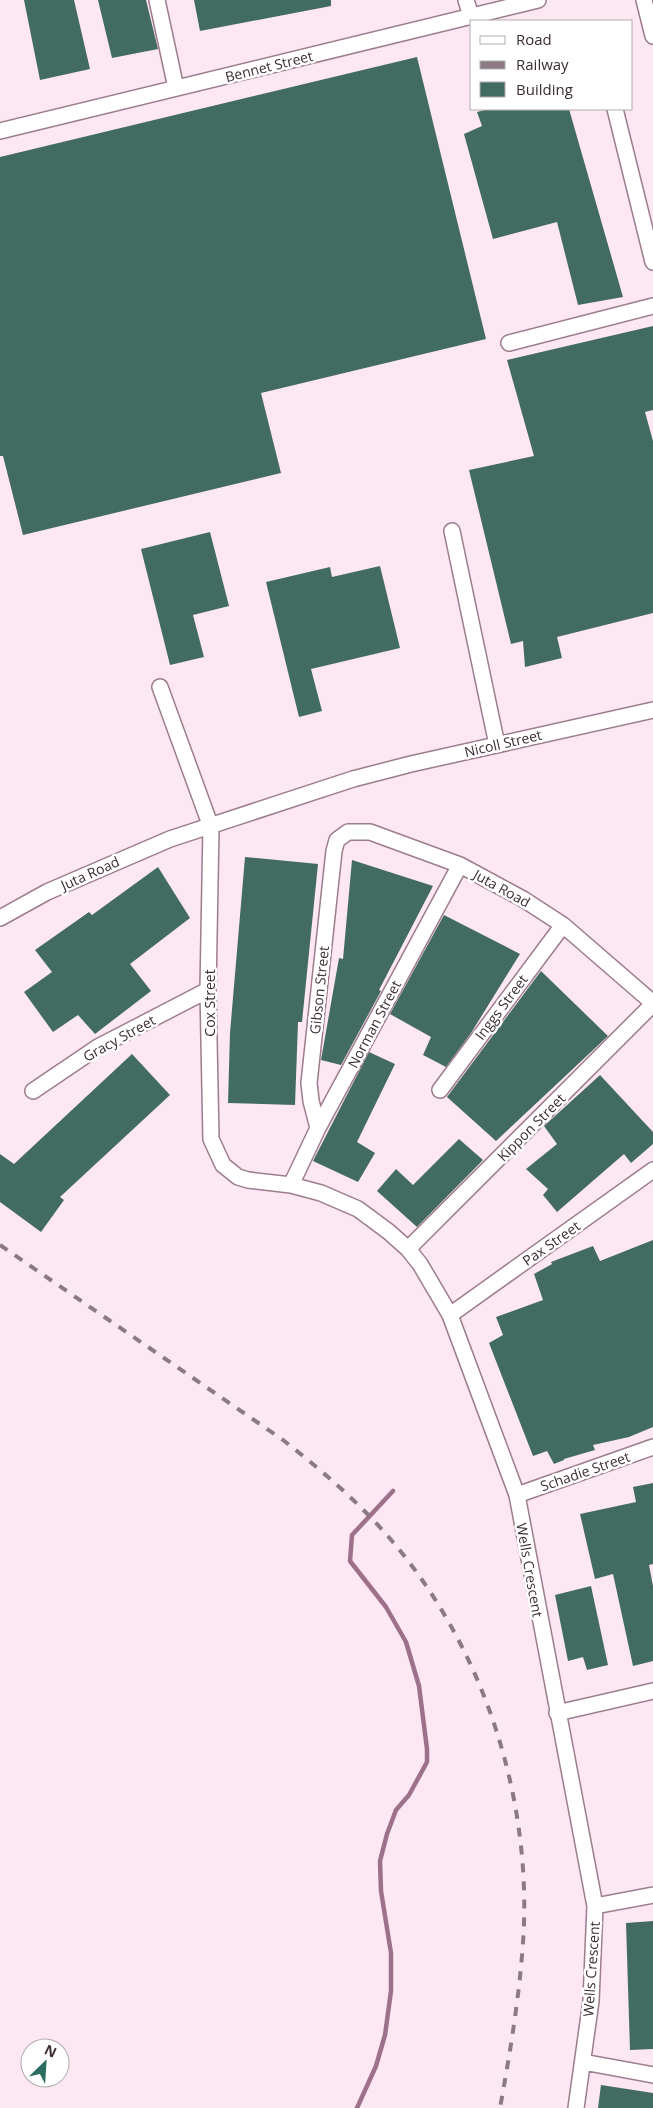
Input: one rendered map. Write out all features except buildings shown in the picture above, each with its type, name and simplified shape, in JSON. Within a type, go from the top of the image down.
[{"type":"street","points":[[157,0],[176,88]]},
{"type":"street","points":[[466,0],[471,16]]},
{"type":"street","name":"Bennet Street","points":[[0,131],[538,0]]},
{"type":"street","points":[[644,0],[653,36]]},
{"type":"street","points":[[615,110],[653,262]]},
{"type":"street","points":[[509,344],[653,306]]},
{"type":"street","points":[[452,531],[497,745]]},
{"type":"street","points":[[160,687],[211,827]]},
{"type":"street","name":"Nicoll Street","points":[[354,779],[653,710]]},
{"type":"street","name":"Juta Road","points":[[0,918],[47,892],[95,870],[187,833],[211,827],[354,779]]},
{"type":"street","name":"Cox Street","points":[[211,827],[208,990],[211,1139],[218,1157],[231,1172]]},
{"type":"street","name":"Juta Road","points":[[334,851],[337,840],[341,836],[348,832],[363,832],[387,837],[460,864],[563,924],[653,1004]]},
{"type":"street","name":"Gibson Street","points":[[318,1128],[311,1101],[309,1082],[334,851]]},
{"type":"street","name":"Norman Street","points":[[291,1185],[318,1128],[460,864]]},
{"type":"street","name":"Inggs Street","points":[[440,1090],[563,924]]},
{"type":"street","name":"Gracy Street","points":[[33,1092],[98,1047],[208,990]]},
{"type":"street","name":"Kippon Street","points":[[408,1249],[653,1004]]},
{"type":"street","name":"Pax Street","points":[[450,1315],[653,1170]]},
{"type":"street","name":"Wells Crescent","points":[[231,1172],[248,1180],[291,1185],[321,1193],[358,1209],[390,1232],[408,1249],[420,1264],[450,1315],[516,1495],[595,1906],[591,2000],[576,2108]]},
{"type":"street","name":"Schadie Street","points":[[516,1495],[653,1447]]},
{"type":"street","points":[[557,1713],[653,1691]]},
{"type":"street","points":[[595,1906],[653,1895]]},
{"type":"street","points":[[583,2062],[653,2075]]},
{"type":"waterway","points":[[357,2108],[376,2066],[385,2035],[391,1991],[391,1953],[381,1891],[380,1861],[396,1810],[409,1795],[427,1762],[419,1686],[406,1642],[386,1607],[350,1561],[352,1535],[393,1491]]},
{"type":"railway","points":[[0,1245],[283,1440],[310,1462],[350,1497],[386,1534],[420,1577],[450,1624],[475,1674],[495,1725],[510,1779],[519,1833],[524,1888],[523,1943],[514,2026],[500,2108]]}]
